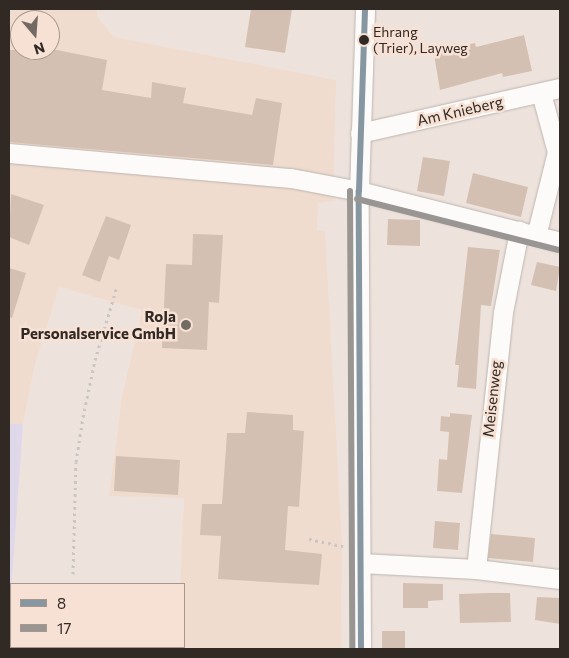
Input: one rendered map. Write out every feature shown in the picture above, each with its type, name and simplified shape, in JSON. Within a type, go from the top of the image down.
[{"type":"street","points":[[361,649],[358,191],[365,9]]},
{"type":"street","name":"Am Knieberg","points":[[360,133],[560,88]]},
{"type":"street","name":"Meisenweg","points":[[476,568],[499,339],[528,234],[557,152],[541,93]]},
{"type":"street","points":[[9,153],[291,178],[358,191],[560,242]]},
{"type":"street","points":[[360,557],[476,568],[560,579]]},
{"type":"path","points":[[73,574],[76,462],[80,435],[95,360],[117,286]]},
{"type":"path","points":[[309,538],[360,557]]},
{"type":"shaded area","points":[[9,9],[97,9],[98,18],[114,37],[336,80],[333,201],[318,203],[317,230],[325,231],[342,544],[341,649],[177,649],[185,648],[185,583],[180,583],[184,498],[109,496],[122,397],[142,310],[59,287],[35,364],[23,424],[9,424]]},
{"type":"shaded area","points":[[9,424],[23,424],[12,583],[10,583],[9,621]]},
{"type":"building","points":[[251,9],[292,9],[285,53],[245,47]]},
{"type":"building","points":[[524,35],[532,71],[503,77],[502,73],[440,90],[433,49],[456,43],[457,47],[475,43],[476,47]]},
{"type":"building","points":[[9,50],[10,60],[60,60],[60,51],[107,60],[102,90],[151,98],[152,82],[186,88],[183,103],[252,115],[256,98],[282,103],[273,165],[9,142]]},
{"type":"building","points":[[423,157],[450,161],[444,196],[417,191]]},
{"type":"building","points":[[473,173],[528,187],[521,217],[466,203]]},
{"type":"building","points":[[11,194],[44,205],[29,245],[9,237]]},
{"type":"building","points":[[106,216],[131,225],[119,260],[109,256],[100,282],[82,275]]},
{"type":"building","points":[[388,219],[420,220],[420,246],[387,245]]},
{"type":"building","name":"RoJa Personalservice GmbH","points":[[193,234],[223,235],[219,303],[209,302],[207,350],[162,348],[166,264],[192,265]]},
{"type":"building","points":[[468,247],[500,250],[491,306],[481,305],[476,389],[457,387],[459,365],[455,365]]},
{"type":"building","points":[[537,262],[560,267],[556,291],[531,285]]},
{"type":"building","points":[[9,268],[26,273],[12,318],[9,317]]},
{"type":"building","points":[[247,412],[293,415],[293,430],[304,431],[299,507],[288,506],[285,550],[322,554],[319,585],[218,579],[221,536],[200,535],[202,504],[222,504],[227,433],[245,433]]},
{"type":"building","points":[[450,413],[472,415],[462,493],[437,491],[439,459],[447,460],[449,432],[440,431],[441,416],[450,417]]},
{"type":"building","points":[[116,456],[180,460],[178,495],[114,491]]},
{"type":"building","points":[[435,521],[460,523],[458,550],[433,548]]},
{"type":"building","points":[[491,534],[535,538],[533,562],[488,558]]},
{"type":"building","points":[[403,583],[443,584],[443,600],[428,601],[428,608],[403,608]]},
{"type":"building","points":[[510,593],[511,622],[460,623],[459,594]]},
{"type":"building","points":[[537,597],[560,598],[560,624],[535,620]]},
{"type":"building","points":[[382,631],[405,631],[405,649],[382,649]]},
{"type":"transit line","name":"8","points":[[361,649],[359,191],[365,9]]},
{"type":"transit line","name":"17","points":[[350,191],[352,649]]},
{"type":"transit line","name":"17","points":[[357,199],[558,250]]},
{"type":"place","name":"Ehrang (Trier), Layweg","points":[[364,40]]},
{"type":"place","name":"RoJa Personalservice GmbH","points":[[186,325]]}]
